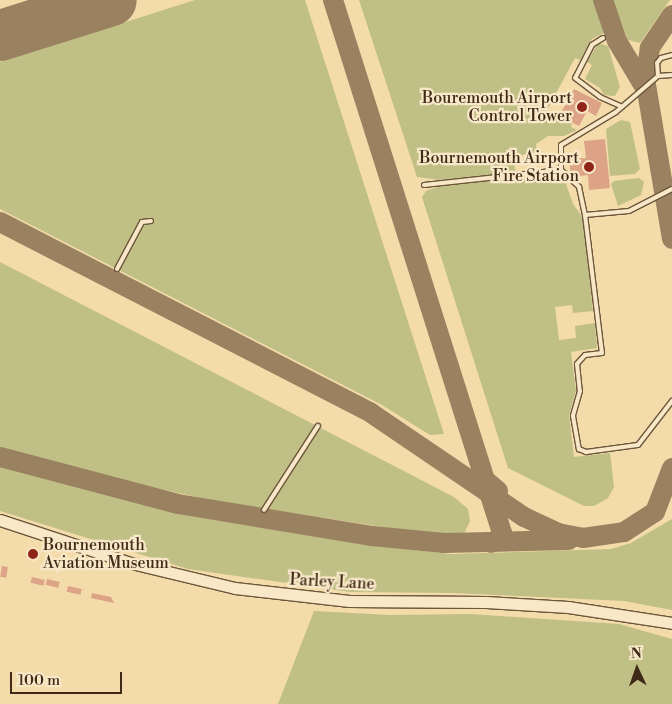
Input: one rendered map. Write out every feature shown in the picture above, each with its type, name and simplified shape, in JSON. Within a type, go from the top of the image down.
[{"type":"main road","name":"Parley Lane","points":[[0,520],[131,563],[235,588],[349,602],[486,602],[568,607],[672,623]]},
{"type":"lane","points":[[603,38],[592,45],[575,78],[600,98],[622,107]]},
{"type":"lane","points":[[658,76],[657,63],[661,58],[672,55]]},
{"type":"lane","points":[[672,75],[658,76],[622,107],[561,145],[561,170],[579,187],[585,215],[602,353],[585,355],[577,364],[580,391],[573,416],[579,449],[586,452],[638,445],[672,401]]},
{"type":"lane","points":[[424,185],[561,170]]},
{"type":"lane","points":[[585,215],[629,211],[672,189]]},
{"type":"lane","points":[[117,269],[142,222],[150,221]]},
{"type":"lane","points":[[264,510],[318,426]]},
{"type":"green space","points":[[195,0],[305,0],[444,434],[430,435],[382,405],[0,209],[0,62]]},
{"type":"green space","points":[[359,0],[593,0],[604,33],[592,39],[580,60],[575,58],[547,110],[572,123],[571,127],[577,130],[564,136],[548,136],[536,144],[537,153],[514,156],[515,172],[440,180],[417,177]]},
{"type":"green space","points":[[612,0],[670,0],[640,43],[628,40]]},
{"type":"green space","points":[[598,43],[608,46],[620,87],[615,96],[604,95],[600,88],[585,79],[592,65],[587,62]]},
{"type":"green space","points":[[621,120],[630,122],[640,169],[635,174],[610,176],[606,129]]},
{"type":"green space","points":[[545,173],[565,181],[573,204],[583,218],[593,311],[573,313],[572,305],[555,307],[559,340],[576,338],[575,326],[595,323],[597,348],[571,352],[576,391],[569,415],[574,457],[610,453],[614,487],[608,498],[594,506],[584,506],[508,468],[422,197],[426,191],[445,184]]},
{"type":"green space","points":[[639,178],[644,182],[641,195],[618,206],[611,184],[614,181]]},
{"type":"green space","points":[[0,262],[454,497],[468,509],[470,521],[465,532],[459,535],[408,531],[210,500],[111,478],[0,447]]},
{"type":"green space","points":[[0,466],[168,511],[369,545],[451,554],[611,549],[631,543],[672,519],[672,610],[624,601],[454,593],[350,592],[188,569],[0,511]]},
{"type":"green space","points":[[314,611],[390,615],[471,614],[619,624],[672,639],[672,704],[278,704]]},
{"type":"building","name":"Bouremouth Airport Control Tower","points":[[574,89],[602,103],[596,116],[587,111],[579,126],[559,116]]},
{"type":"building","name":"Bournemouth Airport Fire Station","points":[[605,139],[610,188],[589,190],[588,175],[571,177],[569,159],[586,158],[584,141]]},
{"type":"building","points":[[2,566],[8,567],[6,578],[0,577]]},
{"type":"building","points":[[32,577],[45,580],[43,586],[31,583]]},
{"type":"building","points":[[47,579],[60,582],[58,588],[46,585]]},
{"type":"building","points":[[68,586],[82,589],[80,595],[67,592]]},
{"type":"building","points":[[92,593],[111,597],[114,603],[91,598]]},
{"type":"taxiway","points":[[333,0],[485,480],[498,491]]},
{"type":"taxiway","points":[[603,0],[617,41],[645,88]]},
{"type":"taxiway","points":[[672,15],[650,48],[645,79],[672,239]]},
{"type":"taxiway","points":[[0,222],[371,413],[524,517],[558,533],[583,538],[624,532],[655,512],[672,468]]},
{"type":"taxiway","points":[[0,457],[178,504],[372,536],[444,543],[569,540]]},
{"type":"taxiway","points":[[488,489],[502,533],[500,538],[491,543]]},
{"type":"runway","points":[[0,35],[111,0]]},
{"type":"place","name":"Bouremouth Airport Control Tower","points":[[582,107]]},
{"type":"place","name":"Bournemouth Airport Fire Station","points":[[589,167]]},
{"type":"place","name":"Bournemouth Aviation Museum","points":[[33,554]]}]
